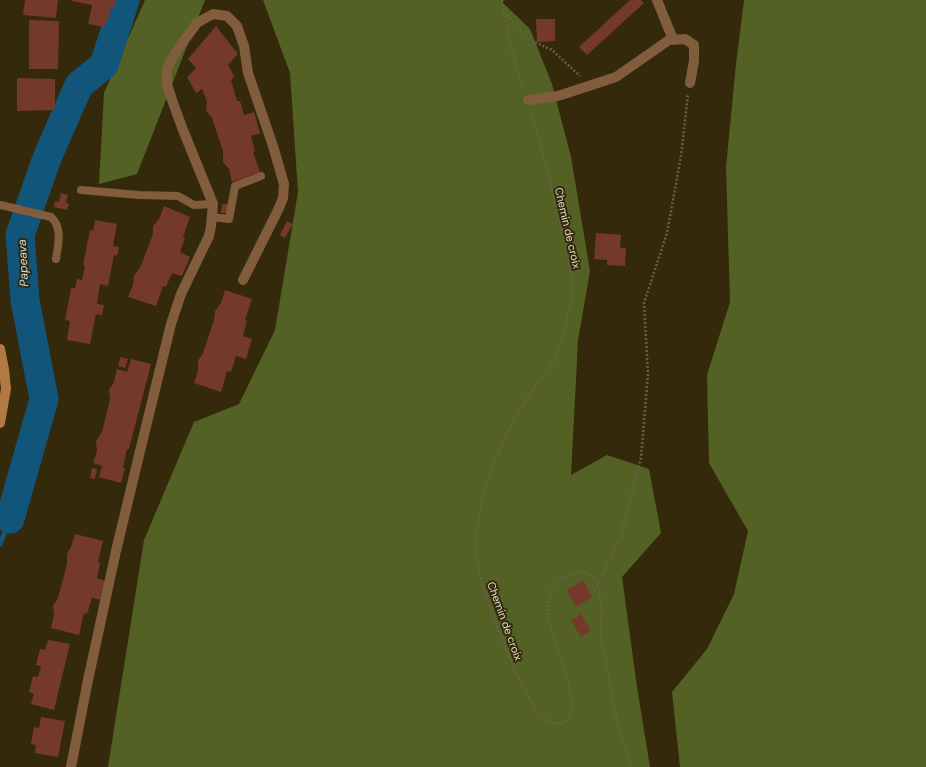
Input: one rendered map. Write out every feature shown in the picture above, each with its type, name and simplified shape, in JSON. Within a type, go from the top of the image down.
[{"type":"main road","points":[[0,350],[6,389],[0,423]]},
{"type":"street","points":[[657,0],[672,40]]},
{"type":"street","points":[[71,767],[116,551],[171,324],[181,294],[209,236],[212,226],[213,204],[172,100],[167,84],[167,70],[180,46],[197,23],[213,14],[227,16],[238,26],[244,46],[248,73],[273,146],[284,184],[283,198],[280,208],[243,280]]},
{"type":"street","points":[[528,100],[558,96],[616,77],[668,40],[685,39],[694,45],[694,61],[690,83]]},
{"type":"lane","points":[[212,217],[229,219],[236,186],[261,176]]},
{"type":"lane","points":[[81,190],[139,195],[178,196],[194,205],[213,204]]},
{"type":"lane","points":[[0,205],[52,217],[56,221],[59,234],[56,259]]},
{"type":"path","name":"Chemin de croix","points":[[502,0],[510,44],[524,92],[531,109],[562,230],[571,271],[571,301],[563,336],[551,365],[527,398],[508,431],[492,468],[482,500],[477,527],[476,554],[483,589],[517,676],[538,713],[551,723],[563,723],[570,719],[572,702],[568,679],[548,618],[550,591],[562,578],[582,571],[592,576],[597,584]]},
{"type":"path","points":[[504,11],[528,39],[552,50],[591,86]]},
{"type":"path","points":[[594,591],[620,538],[641,458],[648,374],[644,303],[667,233],[681,156],[690,83]]},
{"type":"path","points":[[597,584],[599,588],[602,613],[600,630],[612,697],[615,713],[631,767]]},
{"type":"green space","points":[[145,0],[205,0],[137,174],[99,184],[104,93]]},
{"type":"green space","points":[[263,0],[500,0],[530,29],[552,84],[571,157],[590,271],[578,340],[571,475],[607,455],[649,469],[661,533],[622,577],[650,767],[108,767],[144,540],[194,422],[239,404],[275,330],[298,192],[290,73]]},
{"type":"green space","points":[[744,0],[926,0],[926,767],[680,767],[672,692],[707,649],[734,594],[748,531],[709,463],[707,375],[730,302],[726,167]]},
{"type":"building","points":[[25,0],[58,0],[56,18],[23,15]]},
{"type":"building","points":[[72,0],[116,0],[114,7],[111,7],[109,19],[106,19],[105,27],[88,24],[92,5]]},
{"type":"building","points":[[630,0],[641,0],[644,3],[587,55],[579,47]]},
{"type":"building","points":[[536,19],[555,19],[555,41],[537,42]]},
{"type":"building","points":[[29,20],[59,21],[58,69],[29,69]]},
{"type":"building","points":[[216,26],[238,54],[228,65],[234,76],[231,80],[237,101],[240,101],[244,115],[254,112],[260,133],[251,136],[255,151],[253,152],[260,172],[232,182],[229,169],[223,162],[223,151],[212,118],[206,111],[207,101],[202,89],[196,93],[187,77],[196,68],[188,59]]},
{"type":"building","points":[[17,78],[55,79],[55,110],[17,111]]},
{"type":"building","points":[[61,193],[68,195],[66,203],[69,204],[67,210],[54,207],[55,201],[59,202]]},
{"type":"building","points":[[222,204],[229,204],[228,213],[221,213]]},
{"type":"building","points":[[164,206],[190,217],[183,237],[185,238],[180,252],[190,257],[182,276],[172,273],[166,287],[163,286],[156,306],[128,297],[133,285],[134,276],[141,266],[153,234],[153,226],[159,219]]},
{"type":"building","points":[[95,220],[117,224],[113,246],[119,247],[117,256],[114,255],[108,286],[100,284],[97,304],[104,305],[102,315],[96,314],[90,344],[67,340],[70,321],[65,320],[71,288],[75,288],[77,279],[82,280],[85,265],[83,265],[90,230],[93,231]]},
{"type":"building","points":[[287,221],[293,224],[285,238],[280,235]]},
{"type":"building","points":[[596,233],[621,235],[620,248],[626,248],[625,266],[607,265],[607,260],[594,259]]},
{"type":"building","points":[[225,290],[252,299],[245,320],[247,321],[243,336],[252,339],[246,359],[236,356],[231,372],[227,371],[221,392],[194,383],[198,370],[198,361],[203,353],[214,320],[215,311],[221,303]]},
{"type":"building","points":[[120,357],[128,359],[125,368],[118,366]]},
{"type":"building","points":[[131,359],[151,364],[129,449],[127,449],[123,467],[125,468],[121,483],[99,477],[102,466],[93,463],[97,451],[96,441],[102,432],[110,399],[109,390],[114,382],[117,369],[127,372]]},
{"type":"building","points":[[92,468],[97,469],[95,479],[90,478]]},
{"type":"building","points":[[75,534],[103,541],[98,562],[100,563],[97,578],[106,581],[101,600],[92,598],[87,614],[84,613],[79,635],[51,628],[54,615],[53,606],[58,598],[67,564],[67,554]]},
{"type":"building","points":[[583,580],[592,597],[576,607],[567,590]]},
{"type":"building","points":[[581,614],[591,630],[581,637],[571,621]]},
{"type":"building","points":[[48,640],[70,644],[54,710],[31,704],[34,694],[29,692],[33,676],[38,677],[41,666],[36,665],[40,649],[45,650]]},
{"type":"building","points":[[41,717],[65,721],[58,757],[35,753],[36,745],[31,744],[34,727],[39,728]]},
{"type":"waterway","name":"Papeava","points":[[10,519],[44,399],[25,300],[20,235],[47,158],[79,85],[104,65],[125,0]]},
{"type":"waterway","name":"Papeava","points":[[0,544],[10,519]]}]
